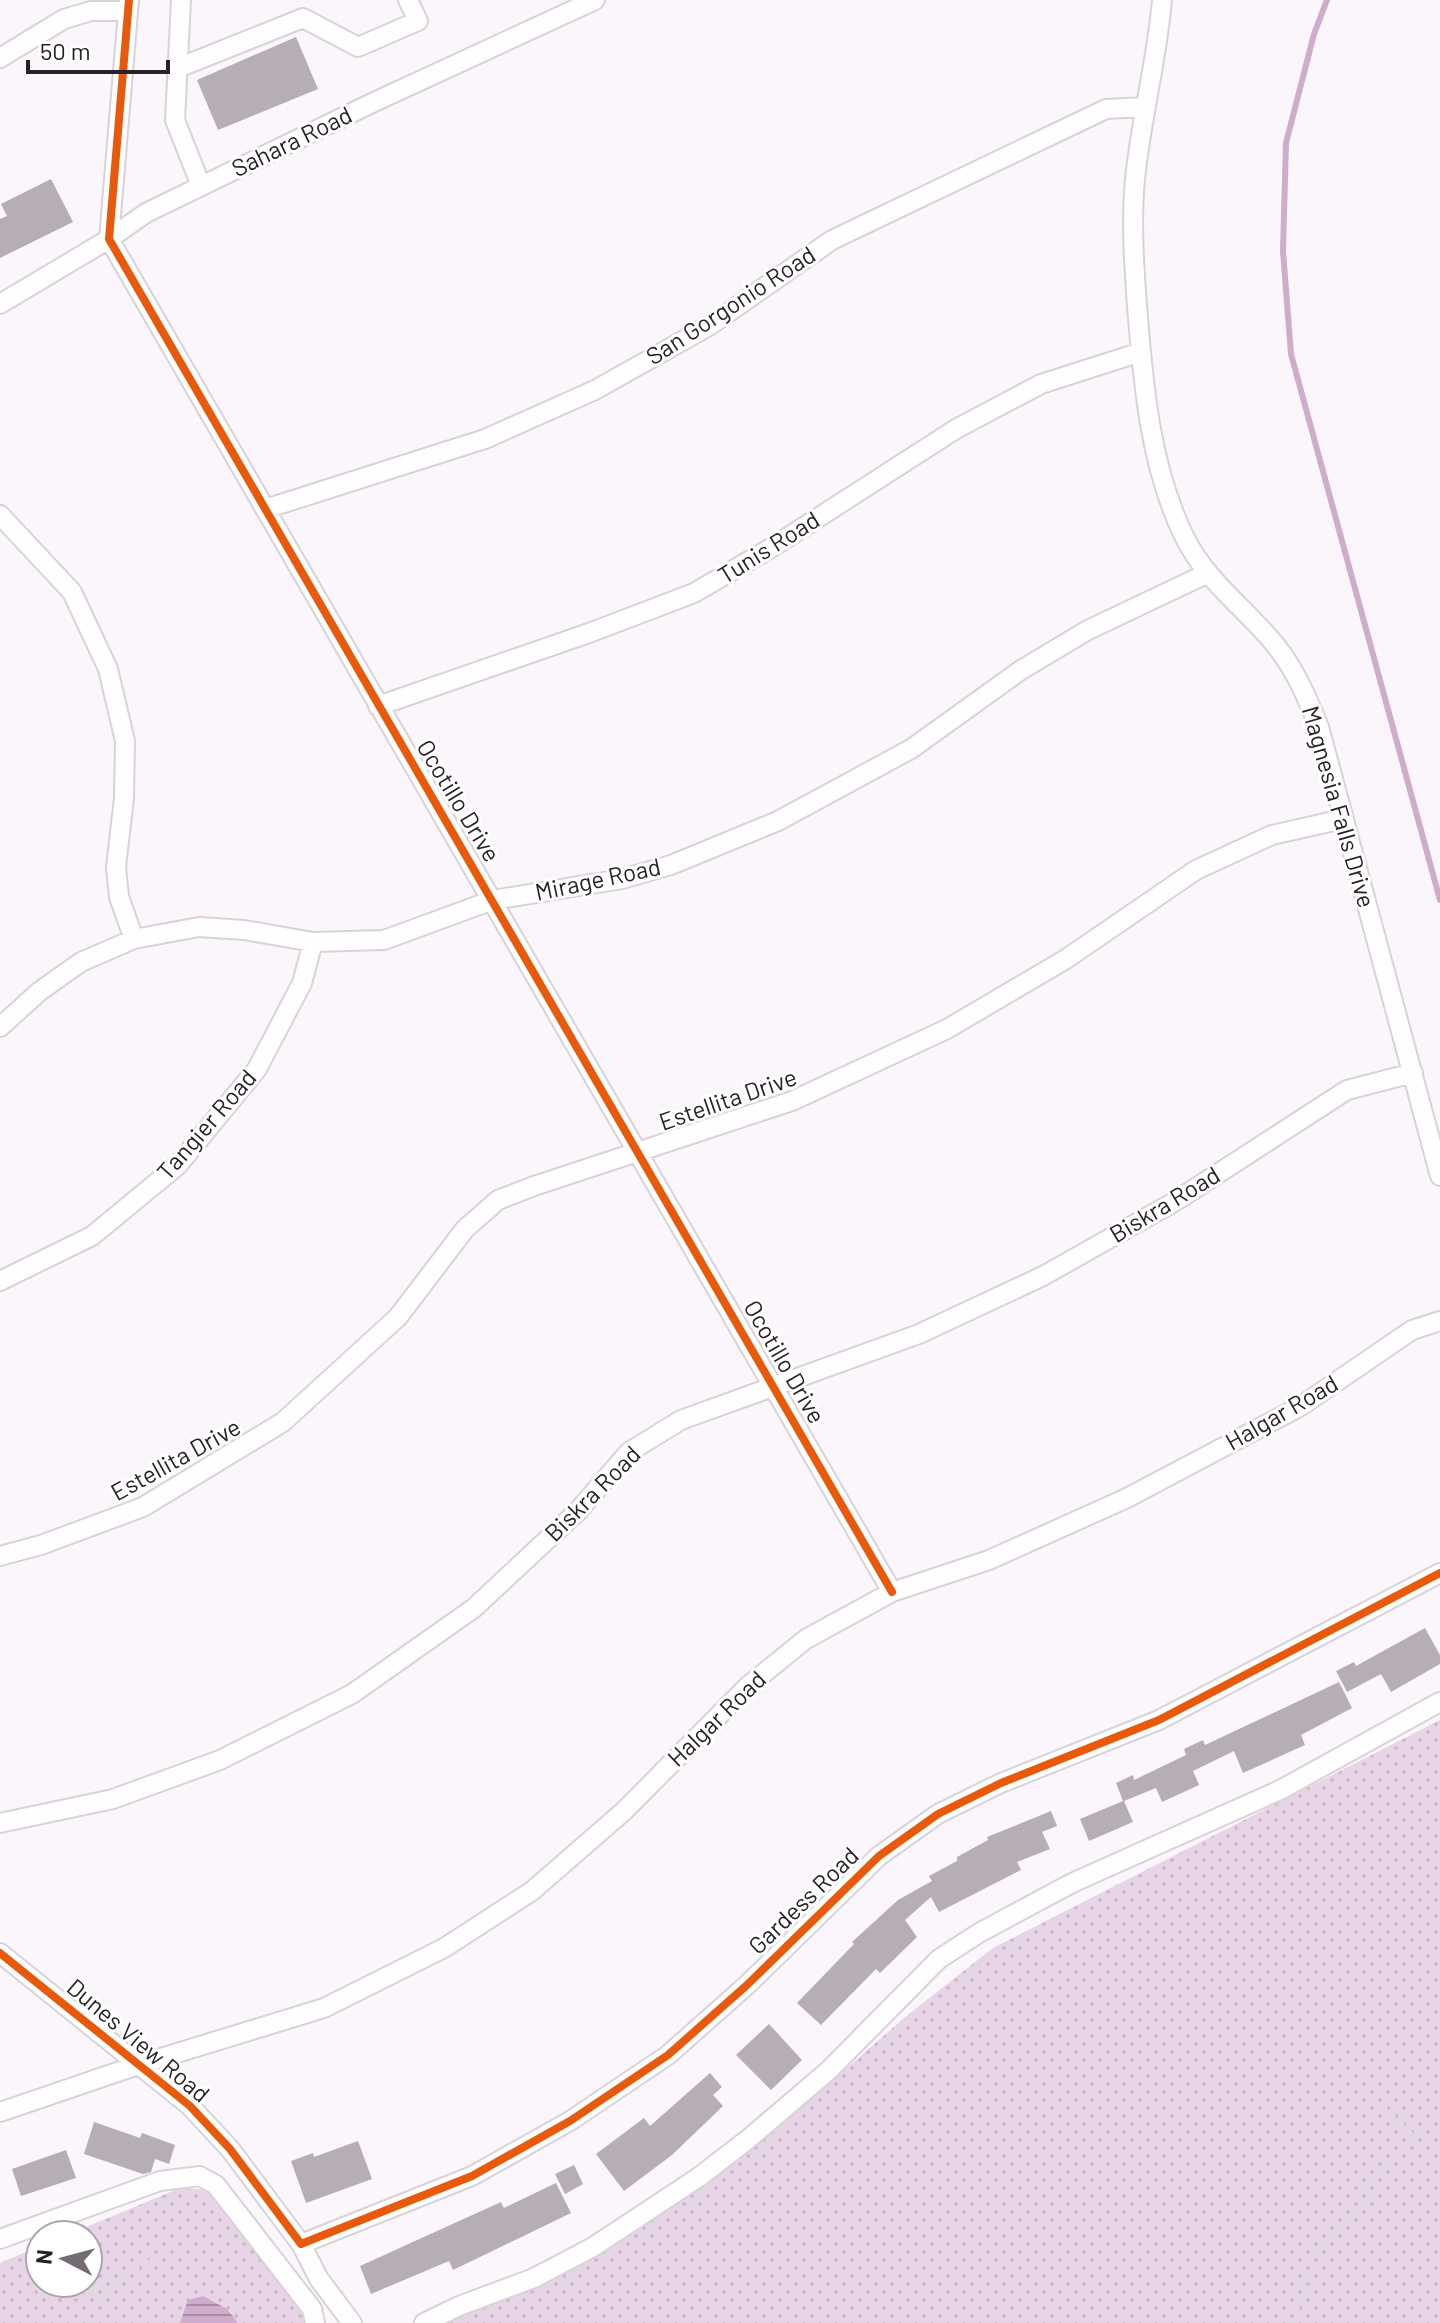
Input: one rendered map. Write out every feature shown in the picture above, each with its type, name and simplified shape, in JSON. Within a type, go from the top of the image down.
[{"type":"street","points":[[181,0],[175,120],[201,186]]},
{"type":"street","points":[[178,68],[303,18],[358,47],[418,21],[408,0]]},
{"type":"street","name":"Sahara Road","points":[[0,304],[109,239],[146,213],[372,103],[595,0]]},
{"type":"street","name":"Magnesia Falls Drive","points":[[1162,0],[1135,181],[1133,250],[1150,417],[1167,494],[1184,537],[1206,574],[1276,645],[1298,677],[1319,727],[1440,1176]]},
{"type":"street","points":[[0,58],[90,6],[128,5],[109,239]]},
{"type":"street","name":"San Gorgonio Road","points":[[265,509],[485,439],[595,390],[709,326],[832,240],[1106,109],[1144,107]]},
{"type":"street","name":"Ocotillo Drive","points":[[109,239],[892,1592]]},
{"type":"street","name":"Tunis Road","points":[[378,706],[694,593],[771,548],[968,422],[1041,384],[1141,352]]},
{"type":"street","points":[[0,515],[72,592],[108,669],[125,741],[117,882],[134,939]]},
{"type":"street","name":"Mirage Road","points":[[0,1027],[40,991],[81,962],[134,939],[199,927],[244,930],[313,942],[384,940],[493,900],[622,879],[671,865],[778,821],[911,749],[1021,670],[1088,630],[1206,574]]},
{"type":"street","name":"Estellita Drive","points":[[0,1556],[41,1545],[143,1507],[283,1422],[398,1317],[465,1229],[498,1200],[792,1101],[947,1029],[1066,959],[1196,870],[1272,835],[1343,819]]},
{"type":"street","name":"Tangier Road","points":[[0,1281],[92,1236],[178,1165],[257,1069],[302,983],[313,942]]},
{"type":"street","name":"Biskra Road","points":[[0,1823],[127,1794],[220,1760],[352,1694],[474,1608],[578,1511],[629,1452],[681,1420],[919,1334],[1043,1276],[1174,1202],[1347,1090],[1413,1073]]},
{"type":"street","name":"Halgar Road","points":[[0,2112],[138,2065],[324,2008],[444,1948],[532,1891],[624,1811],[748,1686],[806,1639],[892,1592],[989,1560],[1127,1498],[1301,1406],[1412,1330],[1440,1321]]},
{"type":"street","name":"Gardess Road","points":[[301,2244],[472,2176],[570,2121],[668,2055],[747,1985],[879,1856],[938,1814],[1001,1783],[1159,1720],[1440,1573]]},
{"type":"street","points":[[424,2323],[459,2306],[534,2278],[634,2222],[699,2177],[828,2071],[924,1972],[954,1948],[1072,1883],[1280,1790],[1440,1702]]},
{"type":"street","name":"Dunes View Road","points":[[0,1953],[190,2106],[230,2149],[301,2244],[319,2279],[352,2323]]},
{"type":"street","points":[[0,2239],[160,2181],[200,2176],[216,2185],[312,2309],[315,2323]]},
{"type":"path","points":[[1291,2323],[1309,2286],[1316,2249],[1352,2216],[1356,2198],[1370,2171],[1397,2160],[1413,2147],[1412,2134],[1386,2107]]},
{"type":"path","points":[[1356,2198],[1370,2205]]},
{"type":"path","points":[[87,2323],[107,2290],[154,2256],[179,2248]]},
{"type":"shaded area","points":[[1440,1720],[1440,2323],[432,2323],[642,2228],[780,2126],[910,2013],[993,1948]]},
{"type":"shaded area","points":[[180,2188],[216,2190],[308,2323],[0,2323],[0,2263],[24,2253],[24,2299],[104,2299],[104,2220]]},
{"type":"shaded area","points":[[203,2296],[227,2309],[238,2323],[180,2323],[188,2300]]},
{"type":"building","points":[[296,37],[318,89],[218,130],[197,80]]},
{"type":"building","points":[[51,179],[73,222],[0,258],[0,219],[7,216],[1,204]]},
{"type":"building","points":[[1425,1628],[1440,1655],[1440,1664],[1391,1692],[1381,1674],[1347,1692],[1336,1671],[1354,1662],[1356,1666]]},
{"type":"building","points":[[1339,1682],[1352,1708],[1301,1735],[1305,1745],[1243,1773],[1234,1751],[1193,1771],[1199,1785],[1162,1802],[1156,1788],[1124,1801],[1133,1822],[1089,1841],[1080,1819],[1123,1801],[1116,1783],[1133,1775],[1134,1780],[1186,1755],[1184,1749],[1203,1740],[1205,1745]]},
{"type":"building","points":[[1051,1811],[1057,1826],[1042,1832],[1050,1849],[1017,1862],[1021,1870],[939,1912],[931,1897],[905,1920],[917,1937],[880,1973],[876,1969],[821,2025],[797,2003],[854,1944],[852,1942],[898,1900],[932,1881],[929,1876],[957,1861],[957,1857],[988,1840],[987,1837]]},
{"type":"building","points":[[769,2024],[802,2060],[771,2090],[736,2055]]},
{"type":"building","points":[[710,2073],[722,2087],[713,2095],[723,2106],[672,2155],[624,2191],[596,2154],[644,2118],[650,2126]]},
{"type":"building","points":[[94,2122],[140,2138],[142,2133],[175,2145],[169,2164],[155,2159],[151,2172],[143,2174],[84,2154]]},
{"type":"building","points":[[358,2141],[372,2179],[306,2203],[291,2161],[313,2153],[314,2157]]},
{"type":"building","points":[[66,2150],[76,2178],[21,2196],[12,2169]]},
{"type":"building","points":[[574,2165],[583,2184],[565,2194],[555,2174]]},
{"type":"building","points":[[556,2183],[571,2213],[453,2270],[449,2261],[371,2294],[360,2266],[501,2202],[504,2208]]},
{"type":"waterway","points":[[1327,0],[1314,34],[1286,143],[1283,251],[1291,354],[1440,900]]},
{"type":"cycle path","points":[[129,0],[109,239],[892,1592]]},
{"type":"cycle path","points":[[0,1953],[190,2106],[230,2149],[301,2244],[472,2176],[570,2121],[668,2055],[747,1985],[879,1856],[938,1814],[1001,1783],[1159,1720],[1440,1573]]}]
